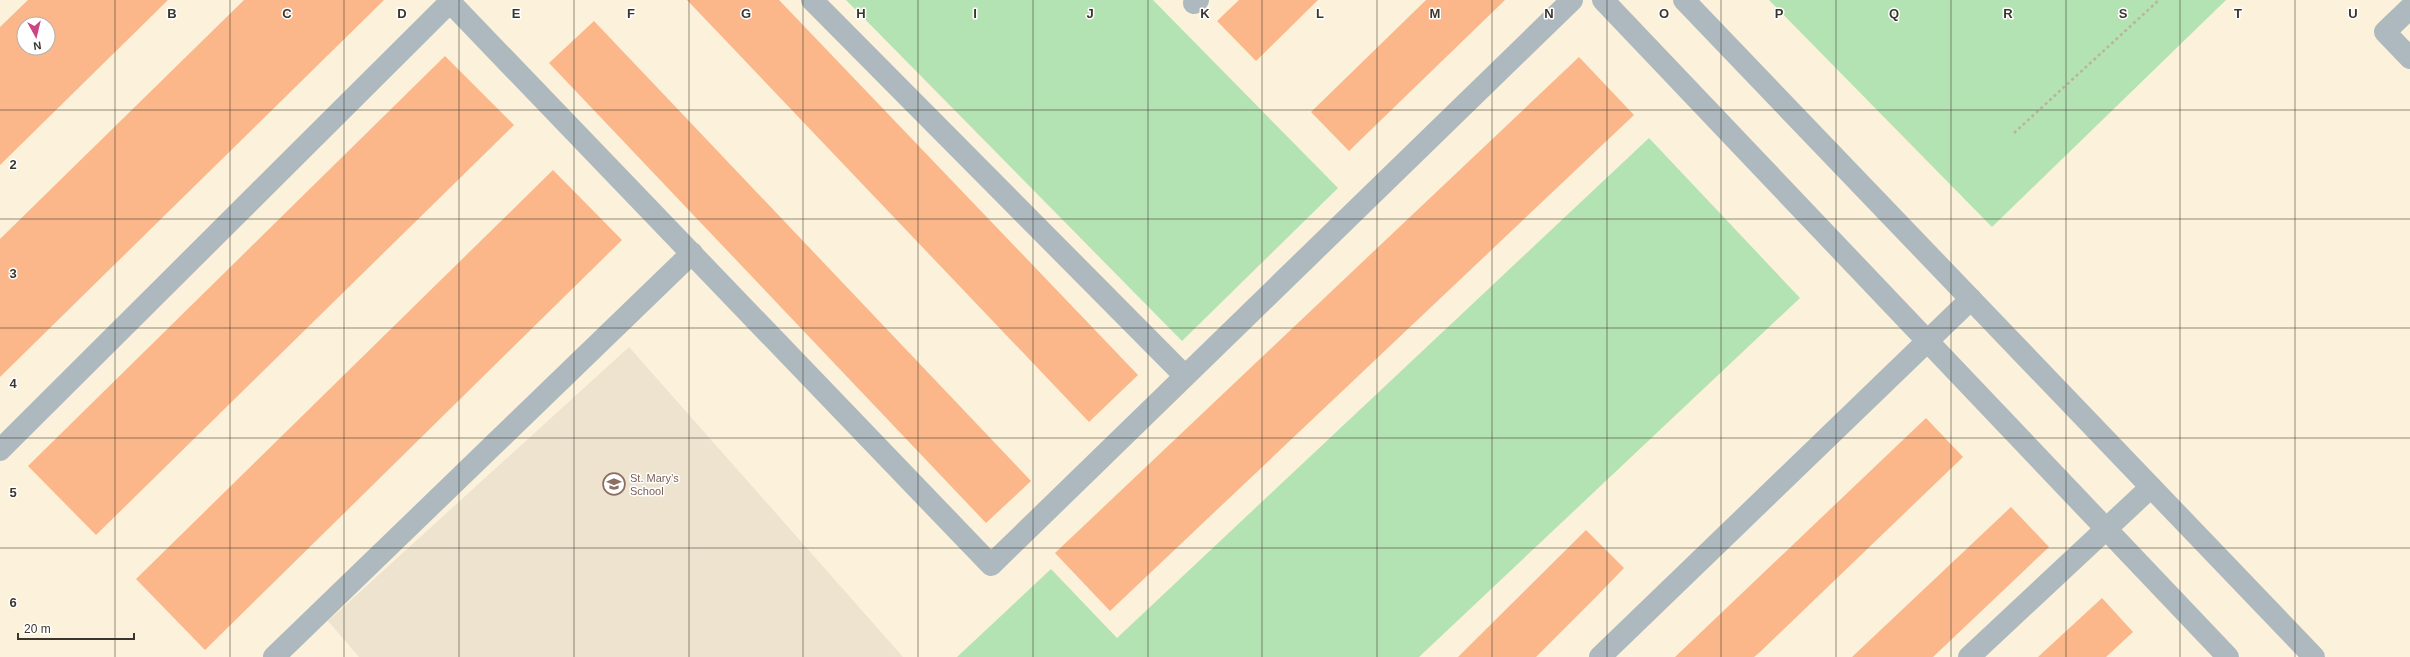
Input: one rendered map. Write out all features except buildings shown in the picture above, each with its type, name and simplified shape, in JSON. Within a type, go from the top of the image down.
[{"type":"street","points":[[812,0],[1185,376]]},
{"type":"street","points":[[0,450],[450,1],[991,565],[1572,0]]},
{"type":"street","points":[[1603,0],[1929,340],[2228,657]]},
{"type":"street","points":[[1684,0],[2314,657]]},
{"type":"street","points":[[2410,8],[2385,32],[2410,58]]},
{"type":"street","points":[[274,657],[692,253]]},
{"type":"street","points":[[1600,657],[1971,299]]},
{"type":"street","points":[[1969,657],[2108,529],[2151,487]]},
{"type":"path","points":[[2014,133],[2159,0]]},
{"type":"shaded area","name":"St. Mary’s School","points":[[629,347],[903,657],[359,657],[328,621]]},
{"type":"green space","points":[[846,0],[1153,0],[1338,188],[1182,341]]},
{"type":"green space","points":[[1769,0],[2226,0],[1992,227]]},
{"type":"green space","points":[[1649,138],[1800,298],[1419,657],[957,657],[1051,569],[1117,638]]},
{"type":"place","name":"St. Mary’s School","points":[[614,484]]}]
